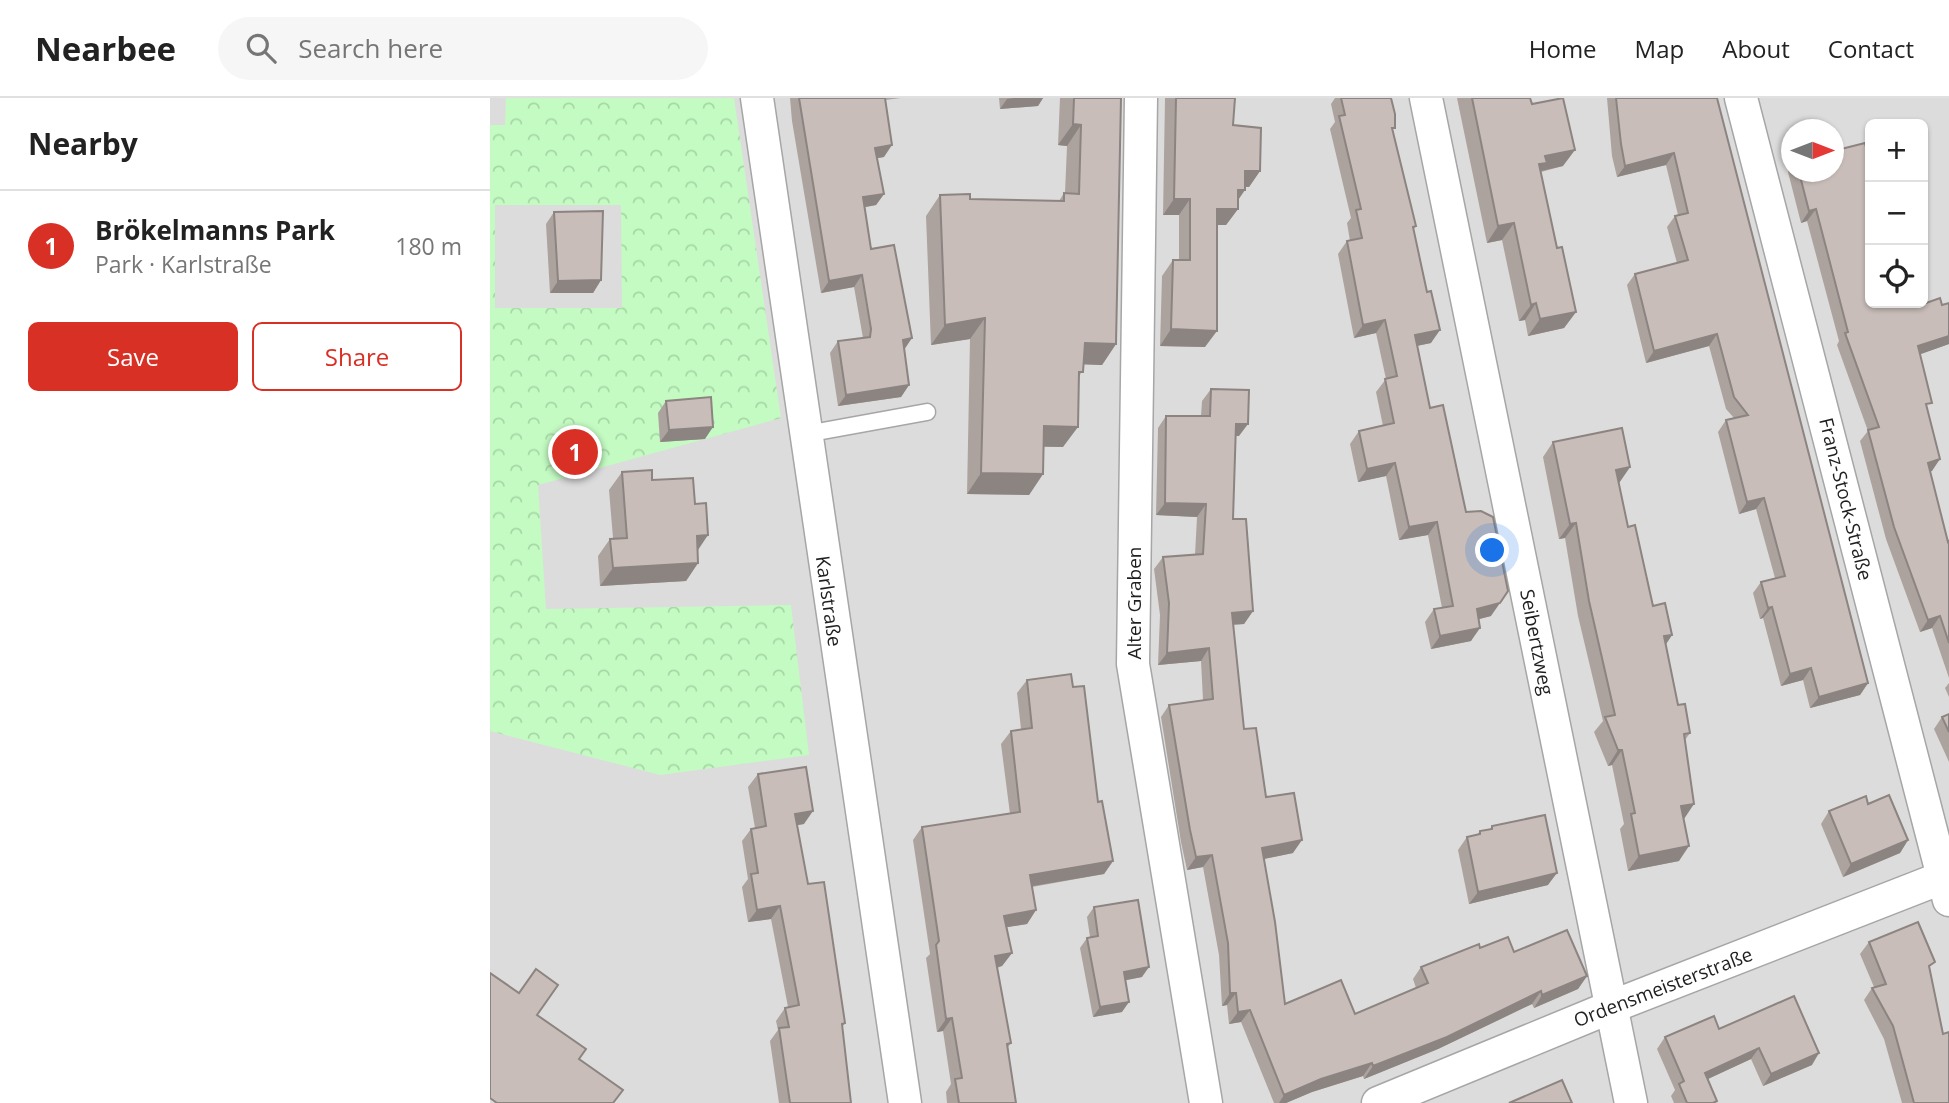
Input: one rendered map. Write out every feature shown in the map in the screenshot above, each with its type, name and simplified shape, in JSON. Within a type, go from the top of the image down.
[{"type":"street","name":"Karlstraße","points":[[757,98],[905,1103]]},
{"type":"street","name":"Alter Graben","points":[[1140,98],[1133,664],[1206,1103]]},
{"type":"street","name":"Seibertzweg","points":[[1426,98],[1631,1103]]},
{"type":"street","name":"Franz-Stock-Straße","points":[[1741,98],[1947,884]]},
{"type":"street","name":"Ordensmeisterstraße","points":[[1384,1102],[1611,1007],[1947,884]]},
{"type":"lane","points":[[806,434],[928,412]]},
{"type":"shaded area","points":[[490,98],[1949,98],[1949,1103],[490,1103]]},
{"type":"green space","points":[[506,98],[734,98],[781,418],[538,485],[546,609],[791,605],[809,755],[660,775],[490,731],[490,125],[505,125]],"holes":[[[495,205],[621,205],[622,308],[495,308]]]},
{"type":"building","points":[[799,98],[885,98],[892,145],[875,148],[884,194],[863,197],[871,249],[894,245],[912,338],[903,340],[909,385],[846,395],[838,341],[870,337],[871,329],[862,275],[829,281]]},
{"type":"building","points":[[1074,98],[1121,98],[1116,344],[1085,343],[1083,372],[1079,372],[1078,427],[1044,426],[1043,474],[981,473],[985,318],[945,325],[940,195],[970,194],[970,199],[1064,201],[1064,193],[1079,194],[1081,125],[1073,124]]},
{"type":"building","points":[[1176,98],[1235,98],[1233,125],[1261,128],[1260,171],[1245,171],[1245,190],[1238,190],[1238,209],[1217,209],[1217,331],[1171,329],[1173,260],[1190,260],[1190,199],[1174,199]]},
{"type":"building","points":[[1341,98],[1391,98],[1395,114],[1395,128],[1392,128],[1416,226],[1413,227],[1427,292],[1431,291],[1440,330],[1415,335],[1430,408],[1443,405],[1466,512],[1481,511],[1493,517],[1508,591],[1500,603],[1477,609],[1480,628],[1440,636],[1434,609],[1453,606],[1437,522],[1409,527],[1395,463],[1367,469],[1359,431],[1394,423],[1385,379],[1397,376],[1385,320],[1363,325],[1347,241],[1362,238],[1356,210],[1361,209],[1339,116],[1345,115]]},
{"type":"building","points":[[1472,98],[1530,98],[1532,104],[1563,98],[1575,150],[1545,156],[1547,163],[1539,164],[1557,248],[1562,247],[1576,312],[1540,319],[1536,303],[1531,305],[1514,223],[1498,226]]},
{"type":"building","points":[[1616,98],[1717,98],[1868,683],[1819,697],[1811,668],[1790,674],[1772,607],[1768,608],[1761,582],[1785,576],[1764,498],[1747,502],[1726,420],[1748,415],[1734,397],[1717,334],[1654,351],[1635,274],[1688,260],[1675,216],[1688,213],[1674,153],[1625,166]]},
{"type":"building","points":[[1865,143],[1865,308],[1928,308],[1928,302],[1940,298],[1942,305],[1949,303],[1949,336],[1918,346],[1932,403],[1926,404],[1940,459],[1928,463],[1949,541],[1949,643],[1940,616],[1928,620],[1894,527],[1868,430],[1879,427],[1845,333],[1848,332],[1816,209],[1809,211],[1802,182],[1844,182],[1844,148]]},
{"type":"building","points":[[603,211],[601,280],[558,281],[554,212]]},
{"type":"building","points":[[1211,389],[1249,390],[1248,424],[1236,424],[1233,519],[1246,519],[1253,611],[1232,613],[1244,729],[1256,728],[1266,797],[1294,793],[1302,840],[1262,848],[1285,1004],[1341,980],[1355,1014],[1428,983],[1421,967],[1479,944],[1480,948],[1508,937],[1514,952],[1567,930],[1587,976],[1542,995],[1541,991],[1447,1037],[1373,1066],[1372,1063],[1321,1079],[1284,1095],[1250,1010],[1238,1012],[1236,993],[1230,993],[1228,943],[1212,855],[1196,857],[1169,705],[1213,699],[1209,648],[1167,653],[1169,603],[1163,557],[1203,554],[1206,504],[1165,503],[1166,416],[1210,416]]},
{"type":"building","points":[[711,397],[713,427],[669,430],[666,401]]},
{"type":"building","points":[[1622,428],[1630,467],[1616,470],[1628,527],[1635,525],[1653,606],[1665,603],[1672,635],[1664,636],[1678,705],[1685,704],[1690,733],[1684,734],[1694,804],[1681,806],[1689,846],[1639,856],[1631,814],[1635,813],[1622,750],[1618,750],[1605,717],[1615,715],[1589,601],[1576,523],[1570,524],[1553,442]]},
{"type":"building","points":[[652,470],[652,480],[693,478],[695,504],[706,503],[708,535],[697,536],[698,563],[613,568],[610,539],[627,538],[622,472]]},
{"type":"building","points":[[1071,674],[1073,687],[1084,686],[1098,802],[1102,801],[1113,861],[1030,875],[1036,910],[1004,916],[1012,953],[995,956],[1011,1043],[1007,1044],[1016,1103],[959,1103],[955,1079],[962,1078],[952,1018],[946,1019],[936,945],[939,941],[922,827],[1020,812],[1011,731],[1032,728],[1027,680]]},
{"type":"building","points":[[1949,714],[1949,732],[1942,717]]},
{"type":"building","points":[[806,767],[813,811],[795,814],[808,884],[824,882],[845,1023],[842,1024],[851,1103],[790,1103],[779,1028],[789,1027],[785,1008],[799,1005],[780,906],[757,910],[751,874],[758,873],[751,829],[766,826],[758,774]]},
{"type":"building","points":[[1889,795],[1908,840],[1851,864],[1829,811],[1866,796],[1868,804]]},
{"type":"building","points":[[1545,815],[1557,873],[1478,892],[1467,837],[1492,829],[1492,826]]},
{"type":"building","points":[[1138,900],[1149,967],[1124,972],[1129,1002],[1100,1007],[1087,938],[1098,936],[1094,907]]},
{"type":"building","points":[[1918,922],[1935,962],[1929,966],[1943,1034],[1949,1032],[1949,1103],[1914,1103],[1893,1026],[1872,988],[1886,984],[1869,942]]},
{"type":"building","points":[[536,969],[558,985],[537,1015],[586,1049],[579,1059],[623,1090],[613,1103],[497,1103],[490,1098],[490,973],[519,993]]},
{"type":"building","points":[[1794,996],[1819,1053],[1771,1074],[1759,1048],[1705,1073],[1717,1101],[1687,1103],[1679,1084],[1684,1081],[1665,1037],[1714,1016],[1719,1029]]},
{"type":"building","points":[[1562,1080],[1572,1103],[1509,1103]]},
{"type":"place","name":"Brökelmanns Park","points":[[575,452]]}]
